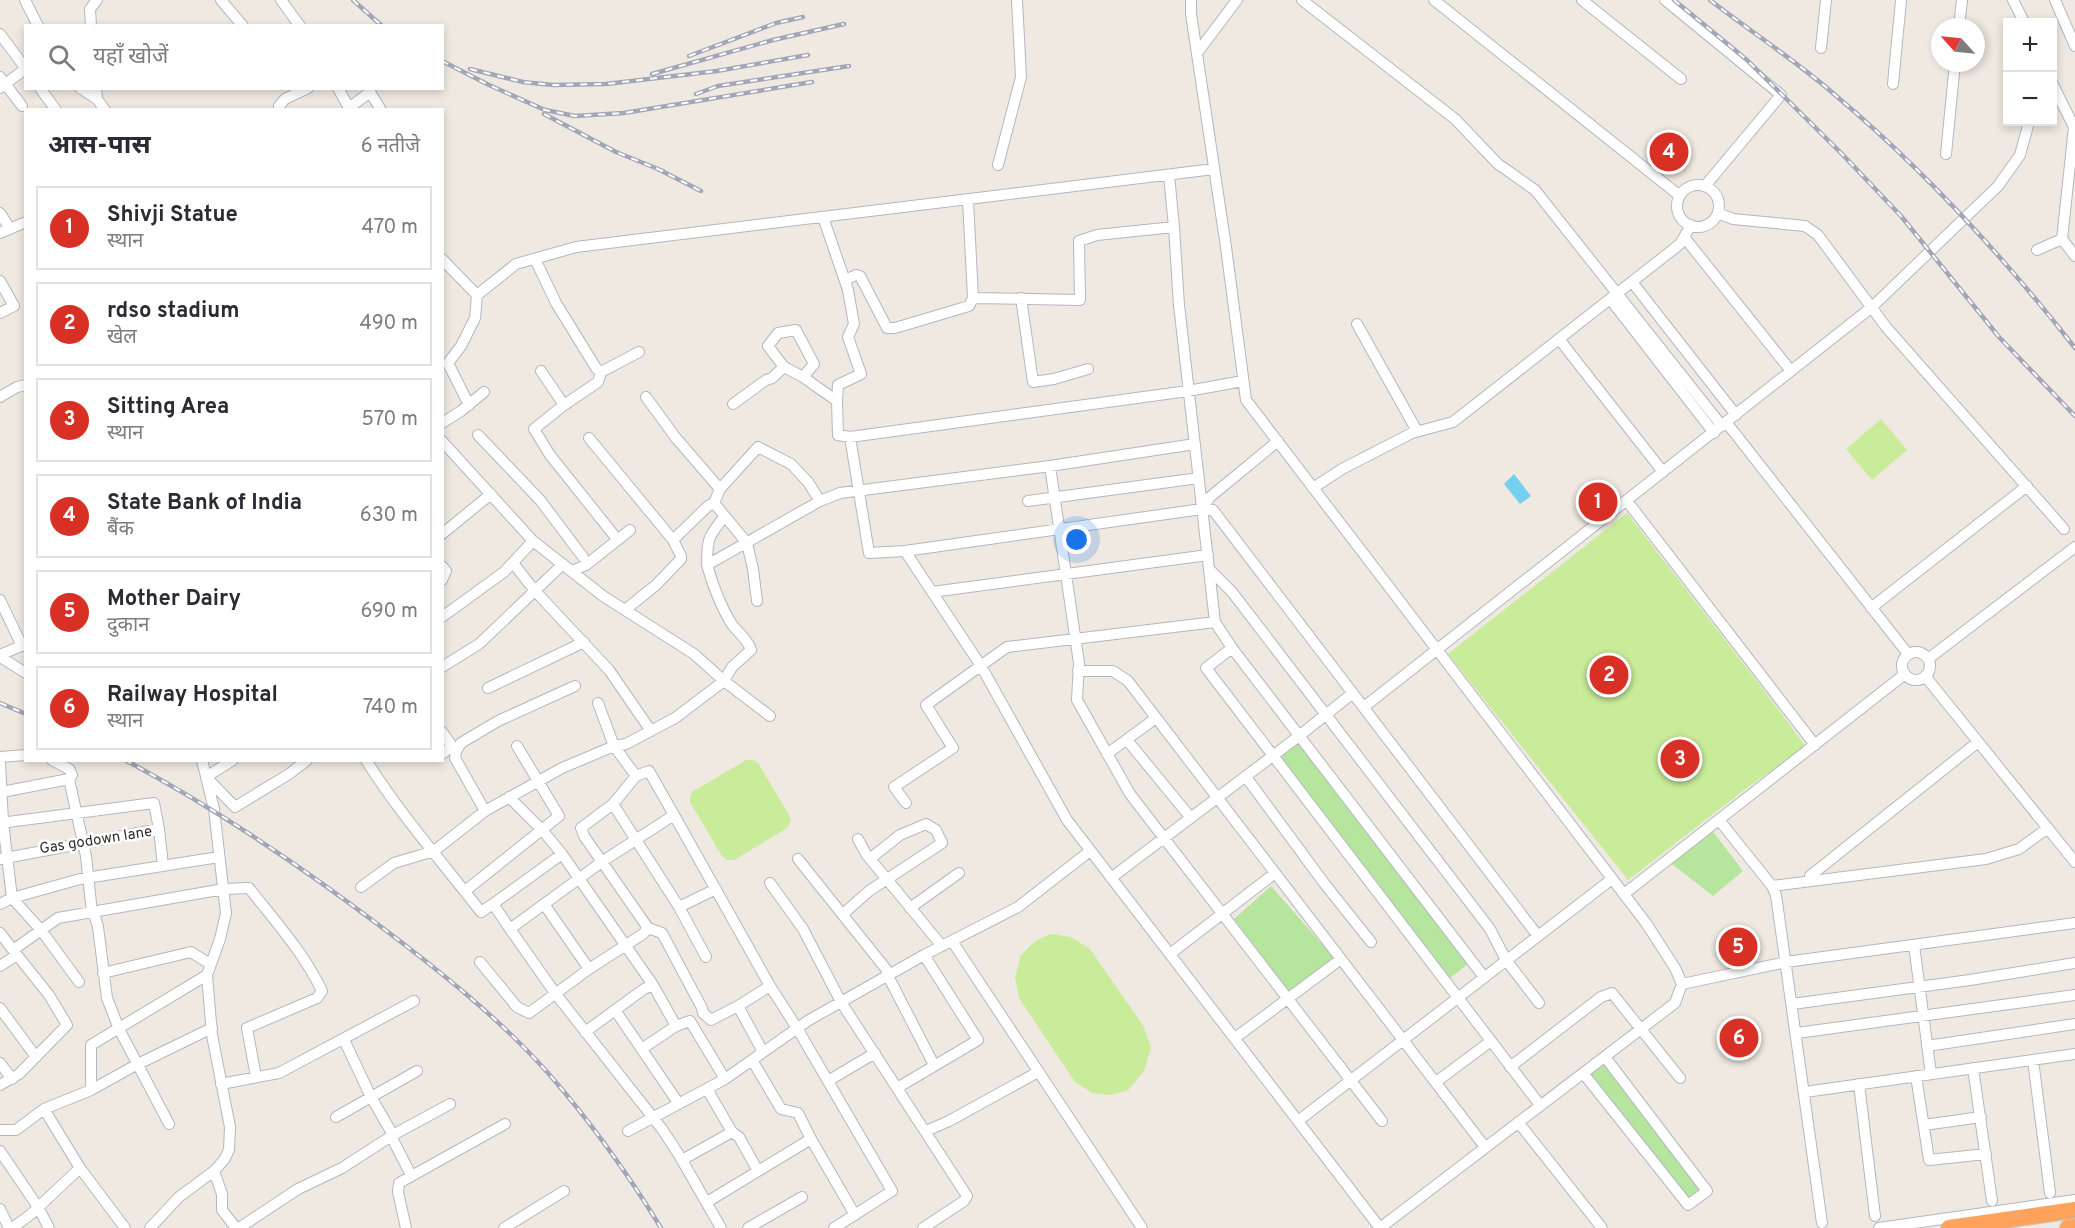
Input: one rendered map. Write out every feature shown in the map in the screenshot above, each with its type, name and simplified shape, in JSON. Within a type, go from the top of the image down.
[{"type":"highway","points":[[1949,1228],[2075,1210]]},
{"type":"highway","points":[[2068,1228],[2075,1227]]},
{"type":"street","points":[[25,0],[37,24]]},
{"type":"street","points":[[91,24],[90,9],[97,0]]},
{"type":"street","points":[[221,0],[241,24]]},
{"type":"street","points":[[281,0],[299,24]]},
{"type":"street","points":[[998,165],[1021,77],[1017,0]]},
{"type":"street","points":[[905,551],[981,666],[1066,820],[1380,1228],[1675,1003],[1682,984],[1675,968],[1652,932],[1246,400],[1191,14],[1191,0]]},
{"type":"street","points":[[1197,54],[1237,0]]},
{"type":"street","points":[[1302,0],[1455,119],[1498,164],[1535,190],[1614,296],[1908,654]]},
{"type":"street","points":[[1434,0],[1680,196]]},
{"type":"street","points":[[1582,0],[1681,79]]},
{"type":"street","points":[[1665,0],[1781,95],[1705,186]]},
{"type":"street","points":[[1821,48],[1826,0]]},
{"type":"street","points":[[1893,84],[1901,0]]},
{"type":"street","points":[[1960,18],[1962,0]]},
{"type":"street","points":[[2013,0],[2022,18]]},
{"type":"street","points":[[2055,0],[2075,46]]},
{"type":"street","points":[[0,34],[24,68]]},
{"type":"street","points":[[22,106],[2,83],[24,70]]},
{"type":"street","points":[[1946,154],[1954,72]]},
{"type":"street","points":[[41,90],[55,108]]},
{"type":"street","points":[[282,99],[303,90]]},
{"type":"street","points":[[339,90],[349,108],[370,92],[380,108]]},
{"type":"street","points":[[2057,93],[2074,127],[2062,239],[2075,256]]},
{"type":"street","points":[[96,94],[104,108]]},
{"type":"street","points":[[1364,707],[1872,308],[1998,186],[2020,156],[2028,126]]},
{"type":"street","points":[[477,295],[516,264],[576,247],[1214,170]]},
{"type":"street","points":[[1169,175],[1179,305],[1215,622],[1232,648],[1484,977]]},
{"type":"street","points":[[1705,186],[1717,196],[1718,213],[1707,225],[1691,225],[1679,215],[1677,206],[1680,196],[1689,187],[1705,186]]},
{"type":"street","points":[[845,280],[856,275],[860,276],[887,328],[895,328],[969,306],[973,298],[968,201]]},
{"type":"street","points":[[0,213],[5,231],[24,223]]},
{"type":"street","points":[[1718,213],[1733,219],[1805,226],[1818,235],[1886,327],[2064,529]]},
{"type":"street","points":[[823,217],[845,280],[854,324],[848,337],[861,374],[838,385],[838,435],[850,437],[1188,391],[1243,381]]},
{"type":"street","points":[[1313,488],[1342,469],[1417,431],[1453,422],[1680,244],[1691,225]]},
{"type":"street","points":[[973,298],[1080,300],[1079,241],[1097,235],[1174,227]]},
{"type":"street","points":[[1684,237],[1791,371]]},
{"type":"street","points":[[2037,250],[2062,239]]},
{"type":"street","points":[[535,259],[556,303],[596,368],[601,372]]},
{"type":"street","points":[[444,261],[477,295],[476,318],[461,346],[445,365],[469,405]]},
{"type":"street","points":[[0,281],[14,306],[0,313]]},
{"type":"street","points":[[1632,282],[1736,415]]},
{"type":"street","points":[[1021,298],[1033,382],[1054,379],[1088,369]]},
{"type":"street","points":[[1357,324],[1417,431]]},
{"type":"street","points":[[803,376],[814,364],[796,330],[778,333],[768,346],[784,367],[803,376],[837,401]]},
{"type":"street","points":[[1559,339],[1663,472]]},
{"type":"street","points":[[617,539],[550,455],[534,429],[598,382],[601,372],[639,352]]},
{"type":"street","points":[[733,404],[772,378],[784,367]]},
{"type":"street","points":[[541,371],[564,405]]},
{"type":"street","points":[[0,397],[24,385]]},
{"type":"street","points":[[444,422],[484,392]]},
{"type":"street","points":[[646,397],[676,438],[720,489]]},
{"type":"street","points":[[478,435],[540,500],[584,557]]},
{"type":"street","points":[[850,437],[869,553],[905,551],[1202,509],[1213,510],[1538,936]]},
{"type":"street","points":[[589,438],[673,540],[681,556],[681,560],[656,585],[625,610]]},
{"type":"street","points":[[1202,509],[1210,497],[1278,441]]},
{"type":"street","points":[[444,443],[533,541],[603,596],[694,654],[724,681],[770,716]]},
{"type":"street","points":[[707,566],[820,501],[840,493],[1050,466],[1194,444]]},
{"type":"street","points":[[673,540],[714,503],[720,489],[758,447],[791,464],[808,482],[820,501]]},
{"type":"street","points":[[1050,466],[1075,640],[1078,672],[1077,700],[1131,794],[1382,1121]]},
{"type":"street","points":[[1028,501],[1199,478]]},
{"type":"street","points":[[1871,608],[2027,486]]},
{"type":"street","points":[[444,532],[491,494]]},
{"type":"street","points":[[1627,501],[1815,745]]},
{"type":"street","points":[[714,503],[747,543],[757,601]]},
{"type":"street","points":[[361,887],[394,863],[434,851],[485,811],[562,768],[615,746],[626,744],[675,718],[724,681],[732,668],[751,650],[750,645],[733,625],[723,608],[713,588],[707,566],[707,545],[710,535],[724,517]]},
{"type":"street","points":[[444,666],[479,644],[535,591],[567,568],[586,565],[630,530]]},
{"type":"street","points":[[444,616],[504,572],[533,541]]},
{"type":"street","points":[[1928,659],[2075,547]]},
{"type":"street","points":[[932,592],[1208,555]]},
{"type":"street","points":[[513,563],[535,591],[609,670],[651,731]]},
{"type":"street","points":[[1209,569],[1232,592],[1490,929],[1506,960],[1539,1004]]},
{"type":"street","points":[[0,600],[24,645],[0,656]]},
{"type":"street","points":[[906,803],[894,787],[953,748],[926,705],[1007,647],[1215,622]]},
{"type":"street","points":[[488,688],[584,642]]},
{"type":"street","points":[[1232,648],[1206,668],[1540,1105]]},
{"type":"street","points":[[1918,652],[1928,659],[1930,668],[1925,676],[1917,680],[1910,679],[1905,674],[1902,663],[1908,654],[1918,652]]},
{"type":"street","points":[[0,656],[24,672]]},
{"type":"street","points":[[1078,672],[1113,671],[1128,681],[1485,1147]]},
{"type":"street","points":[[1624,894],[1905,674]]},
{"type":"street","points":[[1925,676],[2075,862]]},
{"type":"street","points":[[485,811],[455,758],[461,743],[498,721],[575,686]]},
{"type":"street","points":[[1111,878],[1274,756],[1353,693]]},
{"type":"street","points":[[598,704],[615,746],[636,776]]},
{"type":"street","points":[[1107,754],[1156,718]]},
{"type":"street","points":[[444,735],[452,746],[444,752]]},
{"type":"street","points":[[1127,740],[1191,819]]},
{"type":"street","points":[[1810,881],[1810,876],[1978,742]]},
{"type":"street","points":[[465,891],[560,816],[537,782],[517,746]]},
{"type":"street","points":[[24,754],[0,759],[4,858],[12,898],[41,930],[79,982]]},
{"type":"street","points":[[56,762],[69,769],[72,775],[69,779],[84,843],[92,913],[98,927],[107,998],[136,1065],[169,1124]]},
{"type":"street","points":[[150,1228],[179,1197],[214,1171],[230,1150],[230,1127],[212,1028],[207,975],[220,939],[226,913],[214,809],[202,762]]},
{"type":"street","points":[[206,777],[230,762]]},
{"type":"street","points":[[206,777],[235,807],[290,774],[305,762]]},
{"type":"street","points":[[367,762],[407,821],[434,851],[481,912],[562,854]]},
{"type":"street","points":[[770,986],[711,1020],[703,1013],[662,933],[648,928],[584,836],[581,828],[614,804],[636,776],[649,771],[770,986],[892,1191],[834,1228]]},
{"type":"street","points":[[1246,777],[1324,883],[1371,942]]},
{"type":"street","points":[[2,792],[69,779]]},
{"type":"street","points":[[509,797],[562,854],[653,985],[676,1026]]},
{"type":"street","points":[[2,822],[154,803],[159,829]]},
{"type":"street","points":[[614,804],[679,907],[706,957]]},
{"type":"street","points":[[510,929],[603,861],[674,815]]},
{"type":"street","points":[[1719,820],[1772,886],[1776,895],[1822,1223]]},
{"type":"street","points":[[843,914],[869,891],[942,843],[936,830],[926,824],[900,835],[871,858]]},
{"type":"street","points":[[1772,886],[1986,859],[2019,849],[2048,828]]},
{"type":"street","name":"Gas godown lane","points":[[4,858],[159,829],[163,866]]},
{"type":"street","points":[[858,839],[866,854],[886,880],[910,908],[947,944],[1038,1072],[1142,1228]]},
{"type":"street","points":[[628,1131],[725,1079],[797,1028],[841,1002],[924,955],[1018,907],[1090,851]]},
{"type":"street","points":[[0,904],[12,898],[89,877],[219,857]]},
{"type":"street","points":[[798,860],[886,969],[934,1065]]},
{"type":"street","points":[[910,908],[959,873]]},
{"type":"street","points":[[1170,954],[1275,873]]},
{"type":"street","points":[[1298,1121],[1612,879]]},
{"type":"street","points":[[770,883],[803,928],[841,1002],[967,1196],[964,1201],[923,1228]]},
{"type":"street","points":[[0,966],[58,918],[224,889],[249,888],[291,941],[322,991],[317,998],[247,1028],[256,1077]]},
{"type":"street","points":[[679,907],[717,889]]},
{"type":"street","points":[[493,904],[555,993],[653,1118],[682,1160],[721,1228]]},
{"type":"street","points":[[544,904],[589,969]]},
{"type":"street","points":[[1682,984],[1786,962],[2075,923]]},
{"type":"street","points":[[480,962],[516,1007],[529,1013],[589,969],[643,934],[648,928]]},
{"type":"street","points":[[0,933],[49,995],[67,1025],[19,1074],[0,1085]]},
{"type":"street","points":[[1914,945],[1931,1074]]},
{"type":"street","points":[[103,973],[192,952],[210,964]]},
{"type":"street","points":[[897,1088],[978,1040],[924,955]]},
{"type":"street","points":[[1235,1038],[1341,959]]},
{"type":"street","points":[[1792,1004],[2075,963]]},
{"type":"street","points":[[91,1090],[91,1045],[207,975]]},
{"type":"street","points":[[585,1032],[644,989],[653,985]]},
{"type":"street","points":[[1510,1066],[1601,997],[1612,993],[1680,1078]]},
{"type":"street","points":[[1797,1033],[2075,995]]},
{"type":"street","points":[[221,1084],[279,1073],[414,1001]]},
{"type":"street","points":[[738,1006],[763,1052]]},
{"type":"street","points":[[0,1008],[36,1057]]},
{"type":"street","points":[[615,1010],[679,1104]]},
{"type":"street","points":[[643,1048],[676,1026],[690,1021],[725,1079]]},
{"type":"street","points":[[1928,1046],[2075,1024]]},
{"type":"street","points":[[0,1129],[16,1130],[44,1109],[91,1090],[212,1028]]},
{"type":"street","points":[[1436,1082],[1491,1041]]},
{"type":"street","points":[[346,1044],[411,1175]]},
{"type":"street","points":[[828,1080],[874,1053]]},
{"type":"street","points":[[1805,1092],[2075,1054]]},
{"type":"street","points":[[1583,1073],[1688,1205],[1707,1191],[1605,1057]]},
{"type":"street","points":[[752,1060],[781,1109],[798,1113],[855,1215]]},
{"type":"street","points":[[2033,1060],[2050,1193]]},
{"type":"street","points":[[0,1063],[12,1079]]},
{"type":"street","points":[[1974,1068],[1992,1201]]},
{"type":"street","points":[[336,1117],[417,1071]]},
{"type":"street","points":[[926,1131],[949,1121],[1038,1072]]},
{"type":"street","points":[[1916,1076],[1929,1161],[1986,1154]]},
{"type":"street","points":[[1859,1084],[1875,1216]]},
{"type":"street","points":[[707,1089],[732,1132],[739,1137],[758,1171]]},
{"type":"street","points":[[214,1171],[222,1194],[222,1210],[237,1228],[298,1189],[342,1168],[392,1136],[450,1104]]},
{"type":"street","points":[[44,1109],[80,1168],[125,1228]]},
{"type":"street","points":[[1924,1125],[1980,1117]]},
{"type":"street","points":[[1518,1122],[1602,1228]]},
{"type":"street","points":[[406,1228],[398,1192],[399,1184],[411,1175],[505,1124]]},
{"type":"street","points":[[682,1160],[732,1132]]},
{"type":"street","points":[[707,1202],[811,1138]]},
{"type":"street","points":[[0,1151],[38,1207],[49,1228]]},
{"type":"street","points":[[0,1209],[10,1228],[38,1207],[80,1168]]},
{"type":"street","points":[[504,1228],[564,1191]]},
{"type":"street","points":[[748,1228],[802,1197]]},
{"type":"street","points":[[1878,1228],[2075,1200]]},
{"type":"green space","points":[[1881,419],[1907,450],[1872,480],[1846,449]]},
{"type":"green space","points":[[1627,513],[1806,747],[1748,787],[1628,880],[1448,654]]},
{"type":"green space","points":[[1300,743],[1468,964],[1450,978],[1279,757]]},
{"type":"green space","points":[[746,760],[758,763],[791,821],[787,828],[734,860],[727,860],[722,856],[690,802],[690,797],[692,792]]},
{"type":"green space","points":[[1711,829],[1743,871],[1713,896],[1672,864]]},
{"type":"green space","points":[[1271,886],[1334,958],[1289,993],[1234,919]]},
{"type":"green space","points":[[1050,934],[1071,937],[1090,949],[1144,1027],[1151,1048],[1144,1071],[1128,1090],[1111,1095],[1092,1093],[1075,1082],[1019,998],[1015,977],[1021,955],[1034,942]]},
{"type":"green space","points":[[1606,1065],[1701,1191],[1687,1201],[1588,1073]]},
{"type":"water","points":[[1514,474],[1531,496],[1520,504],[1504,484]]},
{"type":"railway","points":[[353,0],[380,24]]},
{"type":"railway","points":[[1674,0],[1747,60],[1842,154],[1901,216],[1999,337],[2075,416]]},
{"type":"railway","points":[[1710,0],[1819,82],[1899,152],[1991,247],[2075,348]]},
{"type":"railway","points":[[689,56],[776,23],[803,17]]},
{"type":"railway","points":[[652,74],[773,40],[844,24]]},
{"type":"railway","points":[[470,69],[523,82],[553,85],[606,84],[717,71],[808,55]]},
{"type":"railway","points":[[444,62],[545,110],[575,116],[624,113],[812,82]]},
{"type":"railway","points":[[696,94],[718,86],[849,66]]},
{"type":"railway","points":[[544,114],[616,152],[663,171]]},
{"type":"railway","points":[[656,168],[701,191]]},
{"type":"railway","points":[[0,703],[24,713]]},
{"type":"railway","points":[[129,762],[193,798],[322,883],[470,997],[530,1053],[564,1091],[608,1148],[661,1228]]},
{"type":"place","name":"State Bank of India","points":[[1669,152]]},
{"type":"place","name":"Shivji Statue","points":[[1598,502]]},
{"type":"place","name":"rdso stadium","points":[[1609,675]]},
{"type":"place","name":"Sitting Area","points":[[1680,759]]},
{"type":"place","name":"Mother Dairy","points":[[1738,947]]},
{"type":"place","name":"Railway Hospital","points":[[1739,1038]]}]
